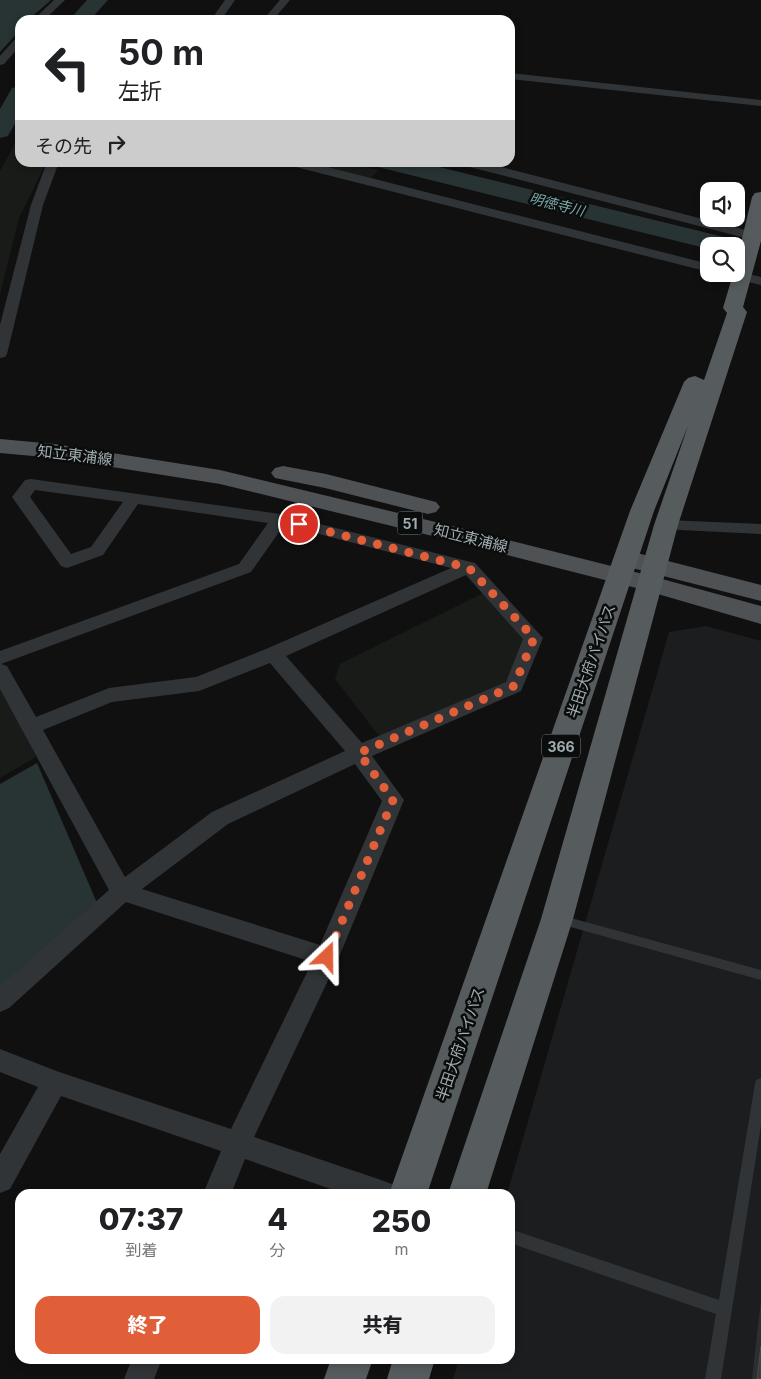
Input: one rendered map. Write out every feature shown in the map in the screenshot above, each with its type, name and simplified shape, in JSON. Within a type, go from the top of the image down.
[{"type":"highway","name":"半田大府パイパス","points":[[745,261],[755,239],[761,197]]},
{"type":"highway","name":"半田大府パイパス","points":[[733,308],[738,282]]},
{"type":"highway","name":"半田大府パイパス","points":[[469,1189],[557,919],[654,575],[666,525],[737,312],[733,308]]},
{"type":"highway","name":"半田大府パイパス","points":[[410,1189],[642,511],[724,312],[733,308]]},
{"type":"highway","points":[[345,1379],[350,1364]]},
{"type":"highway","points":[[408,1379],[412,1364]]},
{"type":"main road","name":"知立東浦線","points":[[0,432],[220,476],[654,575],[761,593]]},
{"type":"main road","name":"知立東浦線","points":[[0,446],[59,444]]},
{"type":"main road","name":"知立東浦線","points":[[654,575],[761,615]]},
{"type":"street","points":[[44,15],[60,0]]},
{"type":"street","points":[[220,15],[230,0]]},
{"type":"street","points":[[272,15],[285,0]]},
{"type":"street","points":[[0,62],[15,46]]},
{"type":"street","points":[[515,77],[761,103]]},
{"type":"street","points":[[0,354],[37,205],[51,167]]},
{"type":"street","points":[[312,167],[700,266]]},
{"type":"street","points":[[485,167],[755,239]]},
{"type":"street","points":[[745,274],[761,281]]},
{"type":"street","points":[[0,1001],[122,892],[220,818],[359,753],[514,686],[534,638],[469,568],[280,520],[134,498],[31,484],[21,497],[67,562],[97,551],[134,498]]},
{"type":"street","points":[[0,658],[245,568],[280,520]]},
{"type":"street","points":[[666,525],[761,529]]},
{"type":"street","points":[[31,727],[109,695],[199,684],[273,654],[469,568]]},
{"type":"street","points":[[219,1189],[238,1143],[327,957],[393,800],[359,753],[273,654]]},
{"type":"street","points":[[0,671],[122,892],[327,957]]},
{"type":"street","points":[[0,1060],[55,1082],[370,1189]]},
{"type":"street","points":[[0,1180],[55,1082]]},
{"type":"street","points":[[139,1379],[145,1364]]},
{"type":"lane","points":[[557,919],[761,975]]},
{"type":"lane","points":[[713,1379],[761,1084]]},
{"type":"lane","points":[[515,1238],[723,1309]]},
{"type":"shaded area","points":[[0,0],[51,0],[34,15],[15,15],[15,36],[0,52]]},
{"type":"shaded area","points":[[15,143],[15,167],[44,167],[19,218],[0,295],[0,171]]},
{"type":"shaded area","points":[[317,167],[364,167],[379,170],[371,178]]},
{"type":"shaded area","points":[[485,592],[533,638],[514,686],[389,749],[335,679],[340,664]]},
{"type":"shaded area","points":[[706,626],[761,641],[761,1379],[453,1379],[458,1364],[515,1364],[515,1189],[508,1189],[669,632]]},
{"type":"shaded area","points":[[0,681],[36,757],[0,778]]},
{"type":"shaded area","points":[[37,763],[97,903],[0,991],[0,784]]},
{"type":"building","points":[[761,1346],[761,1379],[757,1379]]},
{"type":"waterway","points":[[84,15],[98,0]]},
{"type":"waterway","points":[[0,131],[15,102]]},
{"type":"waterway","name":"明徳寺川","points":[[407,167],[700,239]]},
{"type":"route","points":[[299,524],[469,568],[534,638],[514,686],[359,753],[393,800],[327,957]]}]
